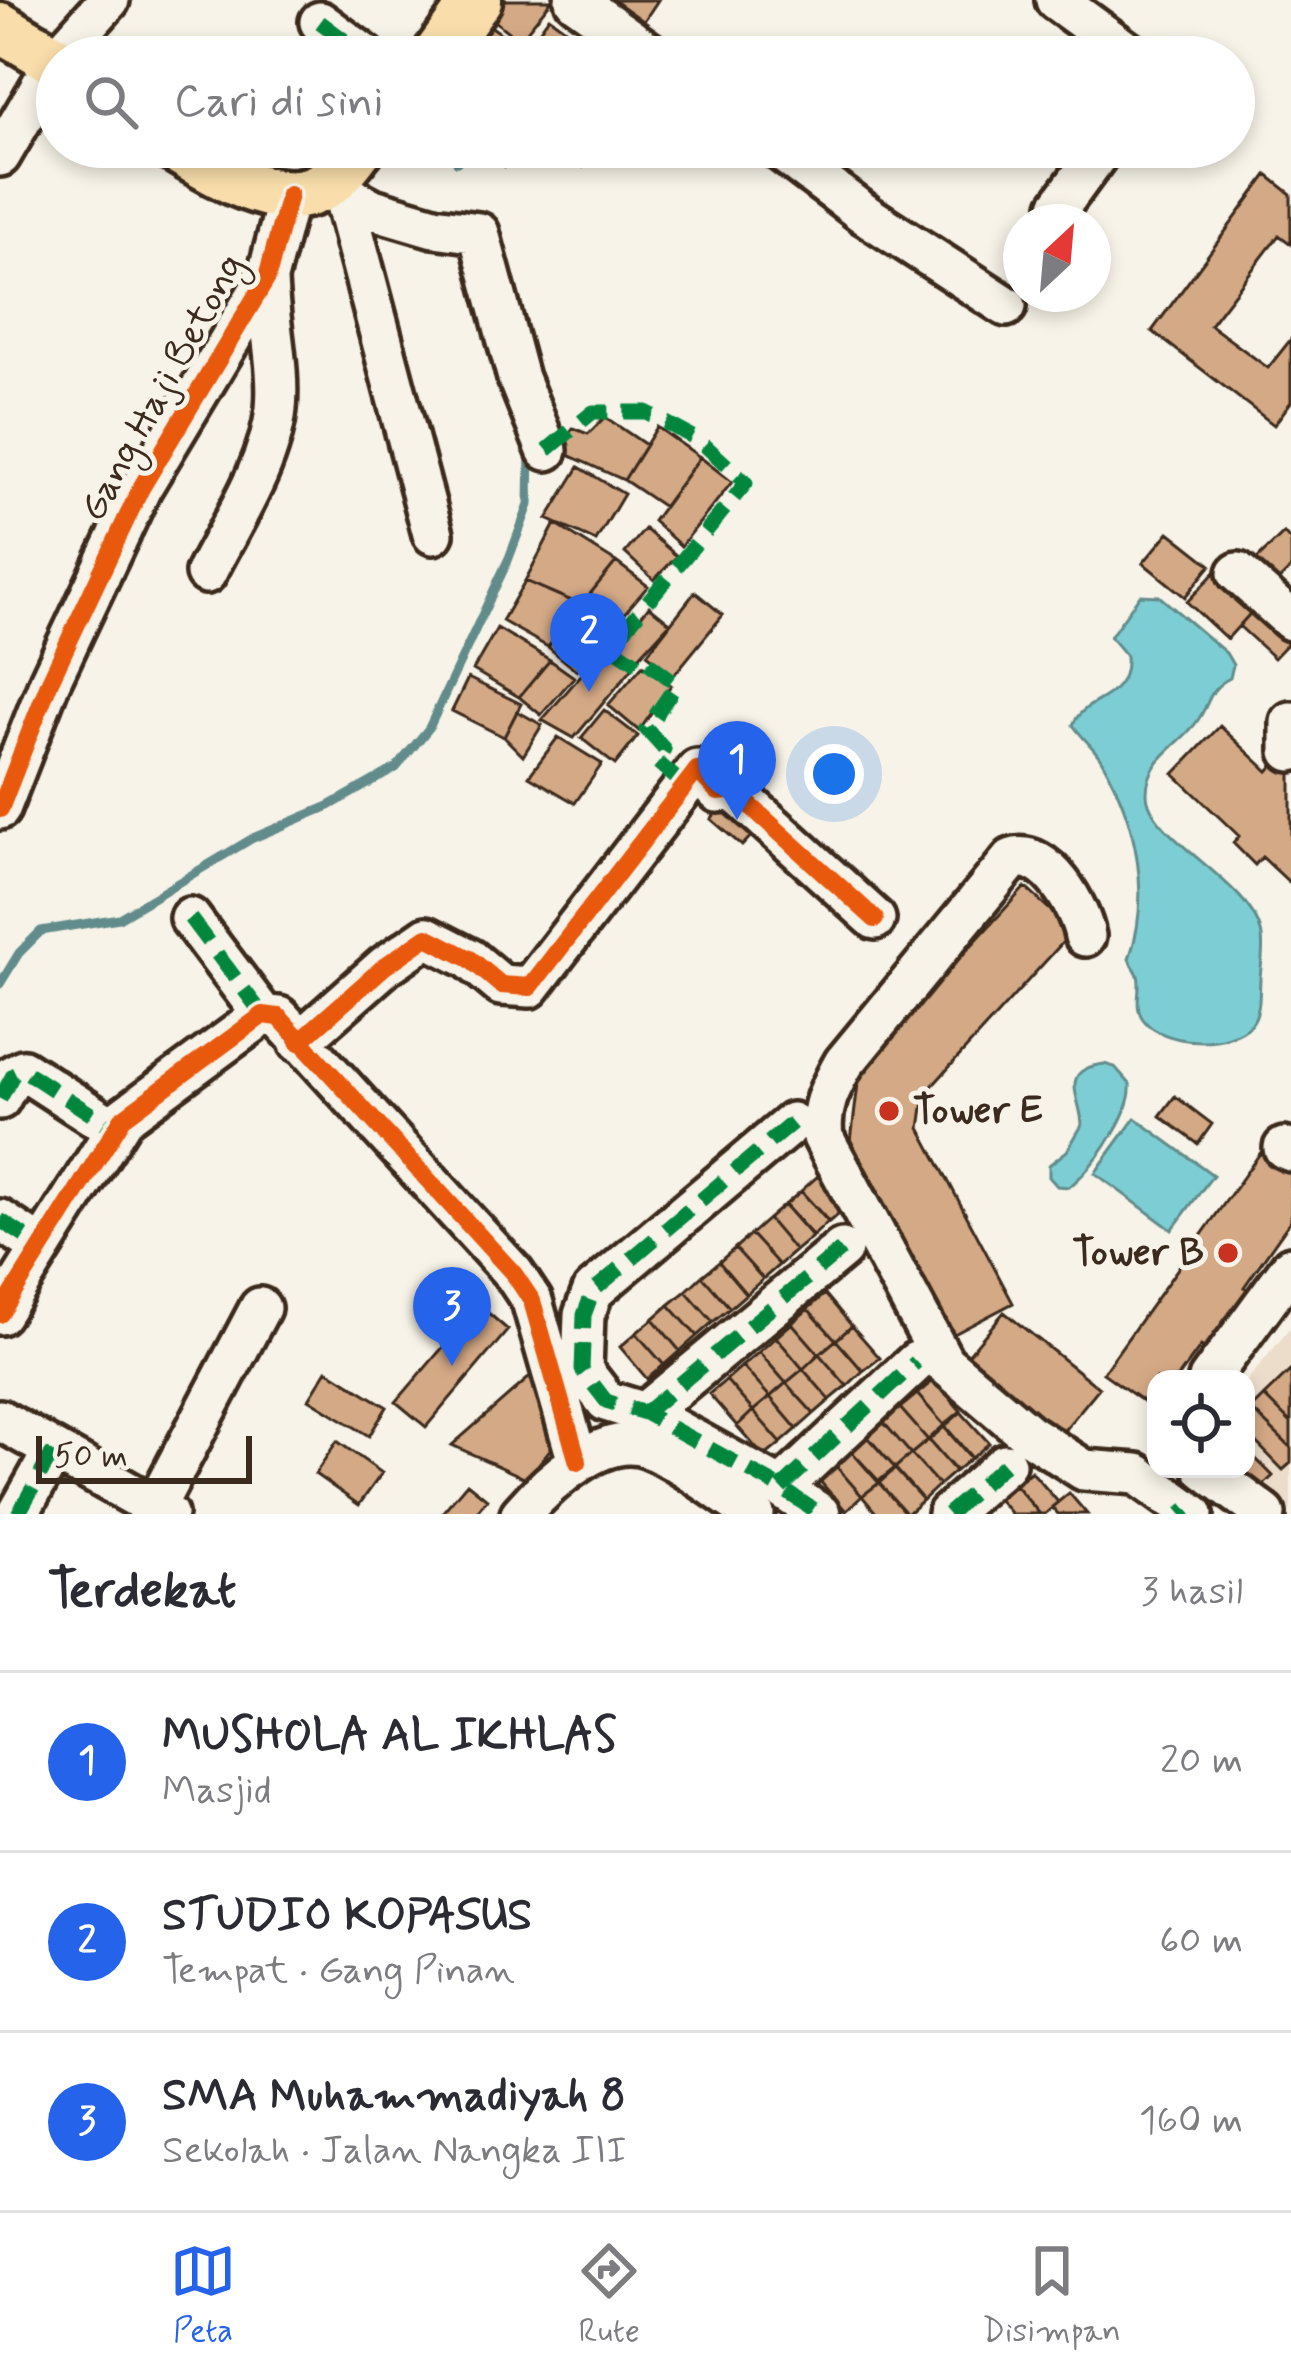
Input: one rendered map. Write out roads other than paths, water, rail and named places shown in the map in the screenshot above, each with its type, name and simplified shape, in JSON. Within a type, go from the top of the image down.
[{"type":"main road","points":[[451,36],[477,0]]},
{"type":"main road","points":[[0,26],[36,47]]},
{"type":"main road","points":[[210,168],[222,175],[320,192],[341,168]]},
{"type":"street","points":[[78,36],[110,0]]},
{"type":"street","points":[[575,0],[626,36]]},
{"type":"street","points":[[1056,0],[1106,36]]},
{"type":"street","points":[[320,22],[339,36]]},
{"type":"street","points":[[0,156],[36,95]]},
{"type":"street","points":[[804,168],[866,215],[1003,304]]},
{"type":"street","points":[[1061,204],[1088,168]]},
{"type":"street","points":[[320,192],[434,227],[479,233],[518,378],[548,450]]},
{"type":"street","points":[[320,192],[433,534]]},
{"type":"street","name":"Gang Haji Betong","points":[[0,809],[50,681],[141,488],[320,192]]},
{"type":"street","points":[[206,573],[273,428],[277,405],[267,278]]},
{"type":"street","points":[[1238,573],[1291,620]]},
{"type":"street","points":[[1291,722],[1291,751]]},
{"type":"street","points":[[299,1042],[385,966],[427,937],[470,959],[501,985],[530,987],[697,770],[718,792],[733,790],[875,919]]},
{"type":"street","points":[[1085,936],[1080,910],[1054,878],[1030,858],[1012,859],[844,1063],[827,1093],[820,1118],[823,1137],[944,1363],[1028,1434],[1084,1470],[1146,1462],[1187,1512]]},
{"type":"street","points":[[190,919],[263,1015]]},
{"type":"street","points":[[0,1314],[123,1118],[263,1015],[279,1017],[514,1274],[532,1301],[578,1462]]},
{"type":"street","points":[[0,1099],[13,1075],[23,1070],[113,1129]]},
{"type":"street","points":[[768,1501],[644,1413],[605,1401],[582,1370],[584,1315],[593,1291],[792,1123]]},
{"type":"street","points":[[0,1220],[41,1247]]},
{"type":"street","points":[[644,1413],[842,1249]]},
{"type":"street","points":[[1216,1370],[1291,1267]]},
{"type":"street","points":[[0,1420],[161,1511],[260,1308]]},
{"type":"street","points":[[768,1501],[916,1362]]},
{"type":"street","points":[[520,1514],[549,1482],[578,1462],[628,1444],[648,1447],[768,1501],[820,1514]]},
{"type":"street","points":[[18,1514],[53,1452]]},
{"type":"street","points":[[948,1514],[1005,1464]]},
{"type":"street","points":[[1217,1478],[1265,1514]]},
{"type":"water","points":[[1140,595],[1159,596],[1226,653],[1233,665],[1230,678],[1214,691],[1191,729],[1159,761],[1147,793],[1151,810],[1163,826],[1238,895],[1261,932],[1255,1018],[1242,1031],[1213,1040],[1165,1035],[1140,1014],[1138,975],[1129,959],[1140,883],[1132,832],[1102,761],[1073,725],[1086,708],[1121,682],[1126,656],[1110,637]]},
{"type":"water","points":[[1089,1067],[1115,1067],[1130,1084],[1125,1110],[1089,1168],[1069,1187],[1057,1186],[1049,1177],[1049,1165],[1067,1151],[1082,1125],[1076,1079]]},
{"type":"water","points":[[1135,1118],[1213,1175],[1172,1230],[1095,1173]]},
{"type":"waterway","points":[[579,36],[583,31]]},
{"type":"waterway","points":[[0,984],[19,953],[41,931],[119,918],[253,838],[329,806],[396,768],[429,728],[509,558],[529,505],[530,448]]},
{"type":"place","name":"STUDIO KOPASUS","points":[[589,692]]},
{"type":"place","name":"MUSHOLA AL IKHLAS","points":[[737,820]]},
{"type":"place","name":"Tower E","points":[[889,1111]]},
{"type":"place","name":"Tower B","points":[[1228,1253]]},
{"type":"place","name":"SMA Muhammadiyah 8","points":[[452,1366]]}]
